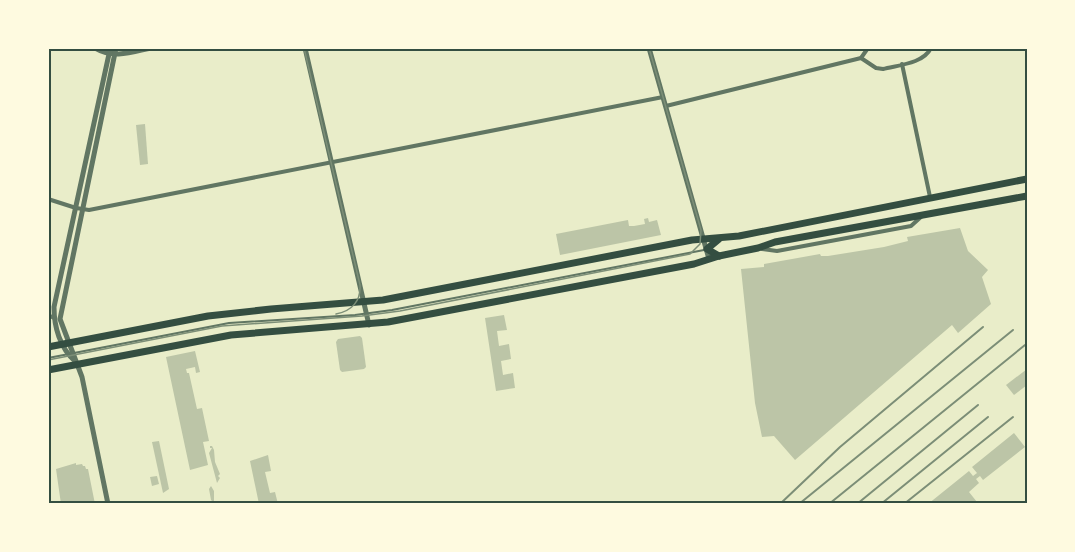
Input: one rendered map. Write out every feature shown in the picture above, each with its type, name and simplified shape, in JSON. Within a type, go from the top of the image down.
[{"type":"main road","points":[[48,347],[208,316],[287,307],[364,302],[719,238],[1027,179]]},
{"type":"main road","points":[[48,370],[237,334],[369,325],[694,264],[775,242],[1027,196]]},
{"type":"main road","points":[[719,238],[707,249],[720,256]]},
{"type":"street","points":[[95,48],[109,54]]},
{"type":"street","points":[[108,504],[78,364],[70,354],[54,317],[57,292],[109,54],[115,50],[152,48]]},
{"type":"street","points":[[305,48],[369,325]]},
{"type":"street","points":[[649,48],[709,259]]},
{"type":"street","points":[[861,58],[876,68],[883,69],[919,60],[931,48]]},
{"type":"street","points":[[54,317],[83,209],[115,50]]},
{"type":"street","points":[[666,106],[861,58],[867,50]]},
{"type":"street","points":[[867,50],[869,62]]},
{"type":"street","points":[[902,64],[930,198]]},
{"type":"street","points":[[48,199],[89,210],[663,97]]},
{"type":"lane","points":[[48,358],[229,323],[367,313],[707,249]]},
{"type":"building","points":[[145,124],[148,164],[140,165],[136,125]]},
{"type":"building","points":[[648,218],[649,222],[657,220],[661,235],[560,255],[556,234],[628,220],[629,226],[634,226],[645,224],[644,219]]},
{"type":"building","points":[[960,228],[968,251],[988,270],[982,277],[991,304],[958,333],[952,325],[795,460],[774,436],[762,437],[755,403],[741,269],[764,267],[764,264],[820,254],[828,256],[884,247],[908,241],[907,237]]},
{"type":"building","points":[[504,315],[507,330],[497,331],[499,346],[509,344],[511,359],[501,361],[503,375],[513,373],[515,388],[496,391],[485,318]]},
{"type":"building","points":[[360,336],[366,367],[342,372],[336,342],[338,339]]},
{"type":"building","points":[[195,351],[200,372],[196,373],[195,367],[186,369],[189,373],[197,409],[202,408],[209,441],[203,442],[208,465],[190,470],[166,357]]},
{"type":"building","points":[[1027,369],[1027,385],[1014,395],[1006,385]]},
{"type":"building","points":[[1014,433],[1025,447],[983,480],[980,476],[976,479],[979,483],[969,492],[977,502],[974,504],[928,504],[969,471],[973,476],[977,473],[972,467]]},
{"type":"building","points":[[159,441],[169,489],[163,493],[152,442]]},
{"type":"building","points":[[210,446],[212,446],[214,450],[215,462],[220,474],[217,483],[209,453],[212,448]]},
{"type":"building","points":[[268,455],[271,471],[265,472],[270,493],[275,492],[278,504],[259,504],[250,461]]},
{"type":"building","points":[[76,463],[88,469],[95,504],[61,504],[56,469]]},
{"type":"building","points":[[157,476],[159,484],[152,486],[150,477]]},
{"type":"building","points":[[211,486],[214,491],[213,502],[209,489]]},
{"type":"tram line","points":[[105,48],[116,50],[132,48]]},
{"type":"tram line","points":[[304,48],[360,285],[359,296],[351,308],[336,314]]},
{"type":"tram line","points":[[48,360],[222,326],[400,311],[690,254],[700,244],[701,230],[649,48]]},
{"type":"railway","points":[[780,504],[840,447],[983,327]]},
{"type":"railway","points":[[799,504],[1013,330]]},
{"type":"railway","points":[[829,504],[1025,345]]},
{"type":"railway","points":[[857,504],[978,405]]},
{"type":"railway","points":[[881,504],[988,417]]},
{"type":"railway","points":[[904,504],[1013,417]]}]
